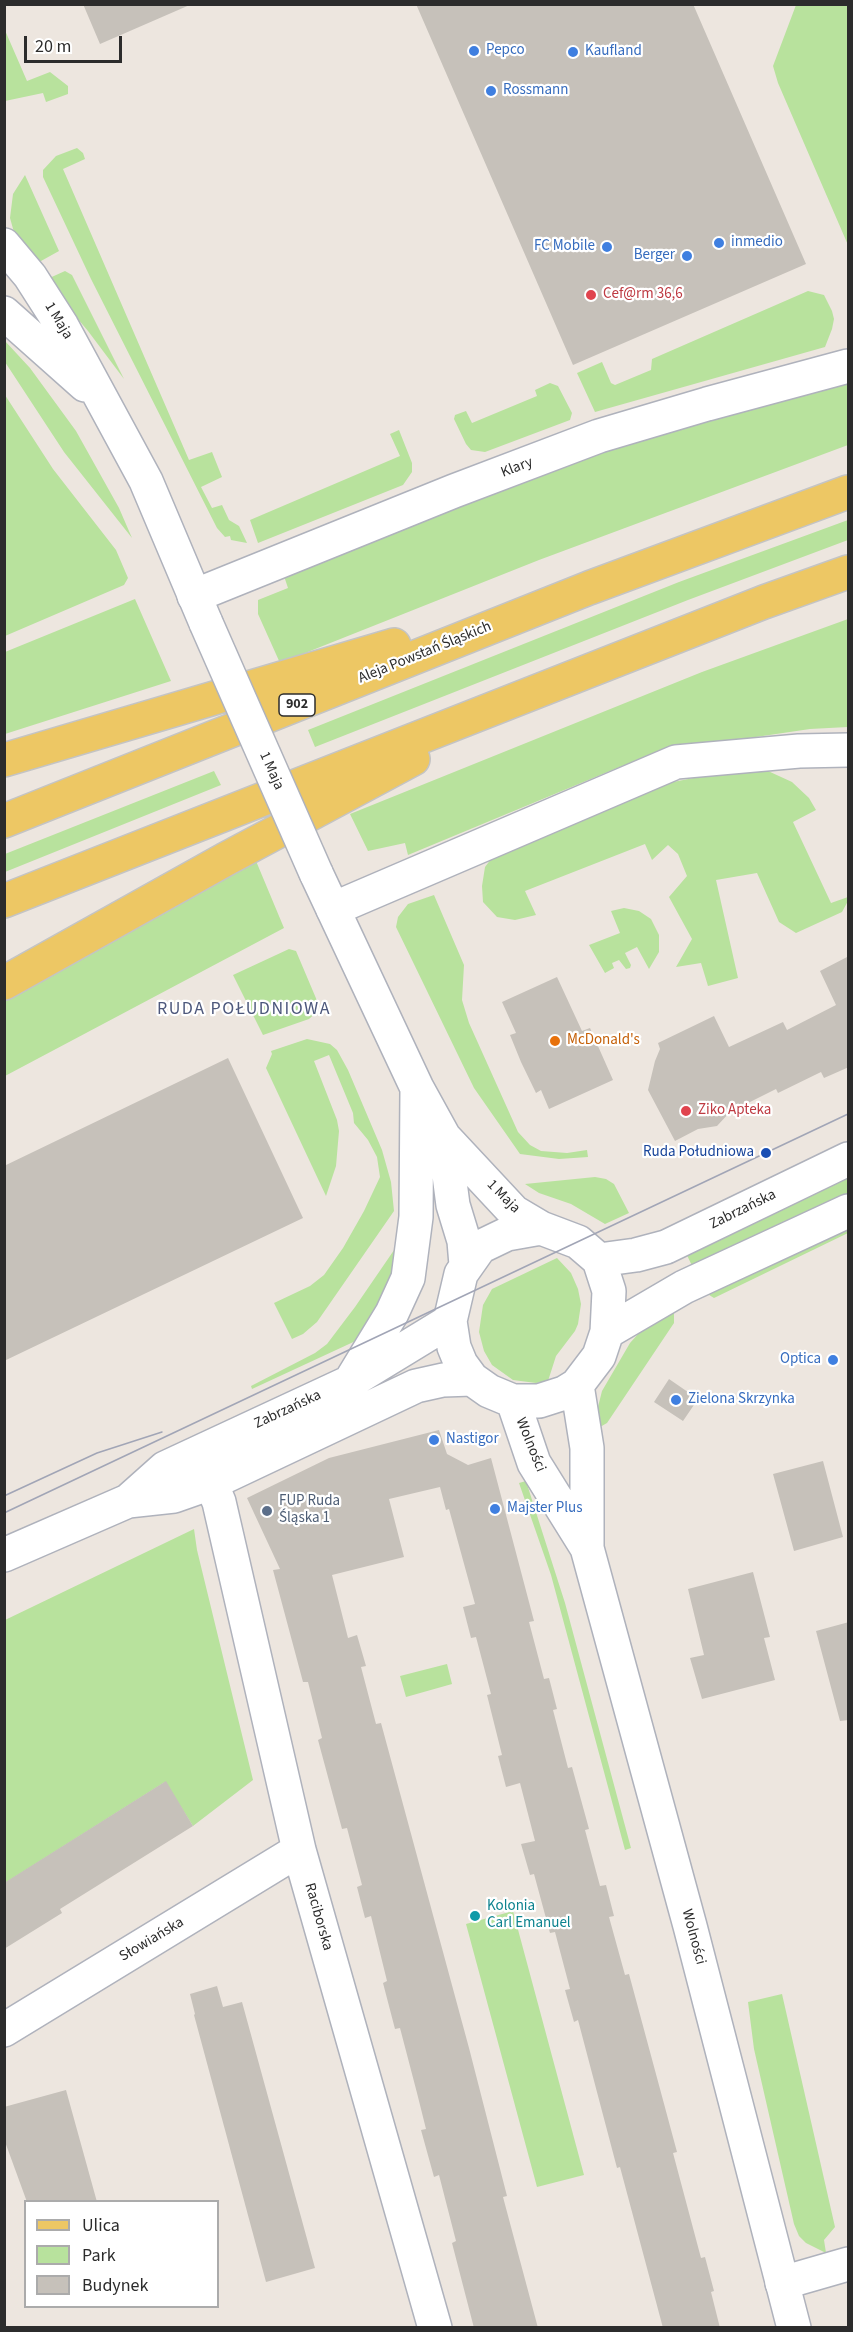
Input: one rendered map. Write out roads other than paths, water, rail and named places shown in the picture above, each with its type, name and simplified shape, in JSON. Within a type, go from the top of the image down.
[{"type":"main road","name":"Aleja Powstań Śląskich","points":[[4,821],[589,588],[849,492]]},
{"type":"main road","points":[[4,901],[764,602],[849,572]]},
{"type":"main road","points":[[4,760],[589,588]]},
{"type":"main road","points":[[4,983],[226,859],[546,688]]},
{"type":"street","name":"1 Maja","points":[[4,244],[30,276],[62,326],[146,481],[316,873],[417,1088],[444,1137],[514,1212],[541,1228]]},
{"type":"street","name":"1 Maja","points":[[4,313],[104,402]]},
{"type":"street","name":"Klary","points":[[200,610],[454,491],[599,436],[849,366]]},
{"type":"street","points":[[333,909],[676,762],[799,751],[849,750]]},
{"type":"street","points":[[350,1382],[387,1321],[408,1278],[416,1217],[417,1088]]},
{"type":"street","name":"1 Maja","points":[[444,1137],[453,1205],[464,1241],[466,1266]]},
{"type":"street","name":"Zabrzańska","points":[[599,1260],[636,1256],[666,1247],[849,1160]]},
{"type":"street","points":[[608,1332],[684,1287],[849,1211]]},
{"type":"street","points":[[541,1228],[578,1242],[599,1260],[609,1291],[608,1332],[599,1356],[577,1386],[564,1394],[539,1401],[513,1401],[489,1392],[472,1379],[461,1364],[454,1347],[450,1321],[461,1274],[480,1247],[507,1234],[541,1228]]},
{"type":"street","name":"Zabrzańska","points":[[128,1501],[165,1468],[350,1382],[450,1321]]},
{"type":"street","name":"Zabrzańska","points":[[4,1555],[128,1501],[215,1493],[416,1386],[443,1380],[472,1379]]},
{"type":"street","name":"Wolności","points":[[577,1386],[587,1448],[587,1548],[693,1937],[794,2328]]},
{"type":"street","name":"Wolności","points":[[513,1401],[534,1463],[587,1548]]},
{"type":"street","name":"Raciborska","points":[[215,1493],[299,1850],[435,2328]]},
{"type":"street","name":"Słowiańska","points":[[4,2030],[299,1850]]},
{"type":"street","points":[[782,2283],[849,2264]]},
{"type":"tram line","points":[[4,1513],[848,1114]]},
{"type":"tram line","points":[[4,1496],[97,1453],[162,1432]]},
{"type":"place","name":"Pepco","points":[[474,51]]},
{"type":"place","name":"Kaufland","points":[[573,52]]},
{"type":"place","name":"Rossmann","points":[[491,91]]},
{"type":"place","name":"inmedio","points":[[719,243]]},
{"type":"place","name":"FC Mobile","points":[[607,247]]},
{"type":"place","name":"Berger","points":[[687,256]]},
{"type":"place","name":"Cef@rm 36,6","points":[[591,295]]},
{"type":"place","name":"McDonald's","points":[[555,1041]]},
{"type":"place","name":"Ziko Apteka","points":[[686,1111]]},
{"type":"place","name":"Ruda Południowa","points":[[766,1153]]},
{"type":"place","name":"Optica","points":[[833,1360]]},
{"type":"place","name":"Zielona Skrzynka","points":[[676,1400]]},
{"type":"place","name":"Nastigor","points":[[434,1440]]},
{"type":"place","name":"Majster Plus","points":[[495,1509]]},
{"type":"place","name":"FUP Ruda Śląska 1","points":[[267,1511]]},
{"type":"place","name":"Kolonia Carl Emanuel","points":[[475,1916]]},
{"type":"district","name":"RUDA POŁUDNIOWA","points":[[244,1010]]}]
